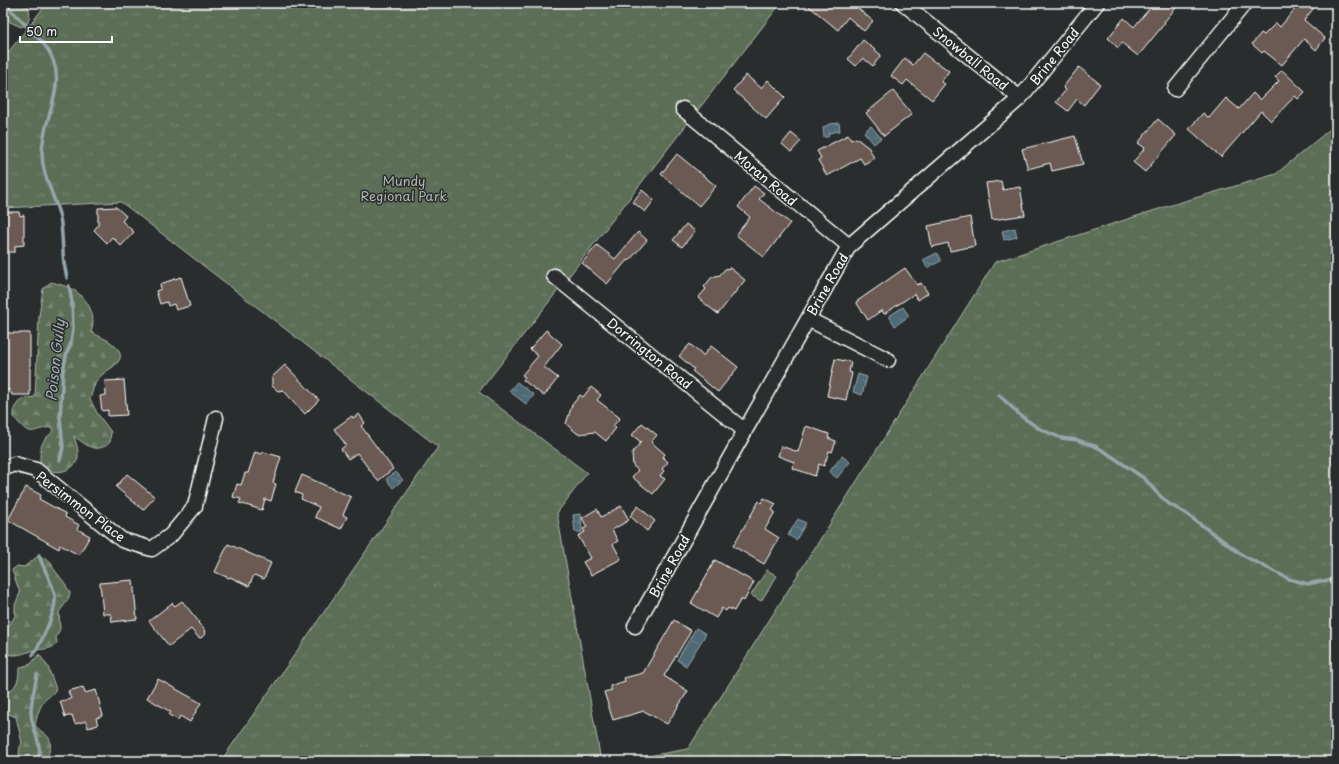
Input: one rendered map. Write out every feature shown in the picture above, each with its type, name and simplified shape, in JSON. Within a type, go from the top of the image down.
[{"type":"street","name":"Snowball Road","points":[[903,3],[1020,98]]},
{"type":"street","name":"Brine Road","points":[[635,626],[849,246],[1020,98],[1098,3]]},
{"type":"street","points":[[1175,89],[1246,3]]},
{"type":"street","name":"Moran Road","points":[[683,109],[849,246]]},
{"type":"street","name":"Dorrington Road","points":[[554,276],[746,431]]},
{"type":"street","points":[[808,319],[888,360]]},
{"type":"street","name":"Persimmon Place","points":[[3,469],[14,464],[36,470],[122,540],[152,549],[171,536],[195,506],[216,418]]},
{"type":"green space","points":[[3,3],[27,3],[30,14],[27,24],[21,27],[10,22],[6,17],[3,18]]},
{"type":"green space","name":"Mundy Regional Park","points":[[47,3],[781,3],[479,392],[587,473],[557,513],[601,761],[221,761],[438,447],[121,202],[3,208],[3,59]]},
{"type":"green space","points":[[1336,124],[1336,761],[620,761],[688,749],[995,262],[1168,206],[1276,174]]},
{"type":"green space","points":[[51,282],[63,285],[80,294],[90,308],[92,314],[93,326],[91,332],[113,344],[120,355],[116,364],[98,379],[90,399],[97,413],[111,432],[110,442],[101,448],[96,448],[87,445],[74,436],[78,453],[77,462],[72,467],[60,472],[52,471],[40,461],[41,446],[46,438],[52,433],[53,427],[28,431],[24,429],[14,417],[14,408],[21,399],[35,397],[39,316],[43,289]]},
{"type":"green space","points":[[37,557],[45,558],[51,562],[53,568],[64,582],[70,593],[68,600],[59,612],[60,629],[56,637],[57,643],[47,649],[40,649],[16,655],[8,654],[3,652],[3,628],[10,624],[15,616],[15,605],[20,593],[12,570],[17,566],[24,567]]},
{"type":"green space","points":[[767,570],[777,576],[761,601],[751,595]]},
{"type":"green space","points":[[39,654],[48,667],[56,689],[41,706],[35,725],[50,740],[50,750],[46,761],[21,761],[19,752],[22,743],[16,717],[9,714],[3,708],[3,701],[6,694],[17,682],[21,667],[31,664]]},
{"type":"water","points":[[839,123],[840,131],[829,133],[828,137],[824,137],[823,127],[830,124]]},
{"type":"water","points":[[871,126],[881,138],[874,144],[864,132]]},
{"type":"water","points":[[1015,228],[1017,237],[1004,240],[1002,231]]},
{"type":"water","points":[[937,253],[941,261],[927,268],[923,260]]},
{"type":"water","points":[[903,307],[909,316],[895,326],[889,316]]},
{"type":"water","points":[[858,374],[867,377],[862,395],[853,392]]},
{"type":"water","points":[[517,382],[534,395],[526,404],[509,391]]},
{"type":"water","points":[[842,456],[850,462],[837,478],[829,472]]},
{"type":"water","points":[[396,472],[403,480],[393,488],[386,479]]},
{"type":"water","points":[[581,514],[582,532],[575,532],[573,515]]},
{"type":"water","points":[[798,519],[806,523],[796,540],[788,535]]},
{"type":"water","points":[[696,628],[706,634],[686,666],[677,660]]},
{"type":"building","points":[[805,3],[860,3],[856,7],[873,21],[864,31],[848,17],[838,30]]},
{"type":"building","points":[[1154,3],[1180,3],[1138,56],[1122,43],[1118,48],[1108,38],[1124,18],[1134,27]]},
{"type":"building","points":[[1300,3],[1318,3],[1304,20],[1325,38],[1316,50],[1304,39],[1282,65],[1264,51],[1262,53],[1252,44],[1261,33],[1264,35],[1276,23],[1280,27]]},
{"type":"building","points":[[863,40],[881,55],[873,66],[863,58],[856,66],[848,59]]},
{"type":"building","points":[[923,53],[949,71],[941,82],[945,84],[932,100],[907,80],[903,85],[891,76],[905,58],[913,65]]},
{"type":"building","points":[[1079,67],[1100,84],[1084,105],[1077,99],[1068,111],[1056,102],[1066,90],[1063,87]]},
{"type":"building","points":[[1282,70],[1305,92],[1298,99],[1295,96],[1271,121],[1261,111],[1221,157],[1189,129],[1203,113],[1209,118],[1226,98],[1239,109],[1253,93],[1260,100],[1279,81],[1275,77]]},
{"type":"building","points":[[746,75],[761,88],[768,80],[785,97],[766,119],[733,90]]},
{"type":"building","points":[[893,91],[912,114],[884,136],[866,113]]},
{"type":"building","points":[[1158,119],[1176,135],[1145,172],[1133,162],[1145,148],[1138,143]]},
{"type":"building","points":[[791,133],[801,141],[791,152],[782,144]]},
{"type":"building","points":[[848,135],[851,140],[856,138],[869,148],[874,158],[864,164],[860,158],[827,176],[818,160],[821,158],[817,151]]},
{"type":"building","points":[[1075,136],[1083,164],[1052,171],[1050,163],[1028,169],[1022,149]]},
{"type":"building","points":[[677,154],[716,186],[699,206],[661,174]]},
{"type":"building","points":[[1001,181],[1003,190],[1020,187],[1025,215],[992,220],[986,183]]},
{"type":"building","points":[[754,186],[764,193],[759,199],[790,223],[764,257],[736,235],[750,217],[738,207]]},
{"type":"building","points":[[642,190],[654,200],[645,212],[633,202]]},
{"type":"building","points":[[116,207],[126,216],[122,221],[134,232],[121,246],[112,237],[107,243],[94,230],[98,225],[98,208]]},
{"type":"building","points":[[3,212],[19,212],[20,216],[24,215],[24,245],[15,246],[15,252],[3,252]]},
{"type":"building","points":[[970,217],[975,246],[950,251],[948,243],[932,247],[928,226]]},
{"type":"building","points":[[686,224],[695,231],[682,247],[673,240]]},
{"type":"building","points":[[638,232],[647,240],[629,261],[627,260],[607,284],[582,263],[597,245],[615,259]]},
{"type":"building","points":[[730,268],[745,280],[718,314],[698,298],[706,289],[704,287],[712,277],[720,275],[725,269]]},
{"type":"building","points":[[905,268],[917,285],[921,283],[928,293],[918,300],[914,294],[884,314],[882,310],[868,320],[856,302]]},
{"type":"building","points":[[181,277],[190,306],[176,310],[174,304],[168,306],[167,302],[160,304],[156,291],[161,289],[160,284]]},
{"type":"building","points":[[546,330],[562,344],[544,367],[558,378],[544,396],[523,380],[525,377],[522,375],[538,356],[530,349]]},
{"type":"building","points":[[3,333],[30,333],[30,395],[12,395],[10,390],[3,390]]},
{"type":"building","points":[[690,344],[703,356],[711,346],[738,367],[718,392],[692,371],[694,369],[679,356]]},
{"type":"building","points":[[835,359],[851,362],[849,372],[852,373],[846,400],[827,396]]},
{"type":"building","points":[[285,365],[319,400],[305,414],[283,390],[278,391],[272,386],[272,377]]},
{"type":"building","points":[[124,380],[127,415],[108,416],[108,410],[102,411],[100,396],[106,395],[105,381]]},
{"type":"building","points":[[591,387],[601,395],[597,400],[620,418],[613,426],[616,428],[606,441],[595,432],[578,434],[566,424],[572,405],[580,395],[583,397]]},
{"type":"building","points":[[359,414],[365,423],[361,426],[393,469],[378,481],[357,453],[348,459],[341,449],[346,445],[334,429],[352,416],[353,418]]},
{"type":"building","points":[[642,423],[657,435],[651,442],[665,454],[663,457],[668,462],[662,469],[664,471],[660,476],[665,479],[653,494],[632,477],[638,470],[633,466],[632,453],[641,442],[632,435]]},
{"type":"building","points":[[806,426],[829,434],[828,438],[836,441],[832,452],[829,451],[824,466],[819,464],[815,476],[792,468],[794,462],[778,456],[781,446],[798,452]]},
{"type":"building","points":[[255,452],[261,454],[264,452],[281,457],[273,483],[276,484],[271,501],[265,499],[262,510],[239,503],[241,499],[233,497],[237,484],[241,485],[245,473],[248,473]]},
{"type":"building","points":[[127,474],[155,497],[143,510],[116,487]]},
{"type":"building","points":[[302,475],[351,497],[343,515],[347,517],[341,529],[315,517],[319,507],[301,499],[302,495],[295,492]]},
{"type":"building","points":[[26,487],[41,495],[39,499],[66,514],[65,517],[79,525],[77,529],[90,536],[79,555],[60,545],[59,549],[8,520]]},
{"type":"building","points":[[764,498],[776,504],[772,510],[775,512],[765,529],[779,538],[764,564],[733,546],[759,501],[761,503]]},
{"type":"building","points":[[621,506],[629,520],[612,530],[618,541],[613,544],[621,559],[591,575],[583,562],[591,558],[578,536],[585,532],[583,529],[587,527],[582,518],[597,509],[601,517]]},
{"type":"building","points":[[638,506],[655,521],[647,531],[630,516]]},
{"type":"building","points":[[228,544],[271,563],[264,579],[254,575],[249,586],[215,572]]},
{"type":"building","points":[[715,560],[754,582],[744,601],[741,599],[734,611],[728,608],[726,611],[722,608],[716,618],[691,603]]},
{"type":"building","points":[[133,580],[137,619],[112,622],[111,614],[103,614],[100,583]]},
{"type":"building","points":[[182,601],[204,629],[205,634],[201,638],[198,637],[191,629],[169,646],[149,621],[172,603],[175,606]]},
{"type":"building","points":[[674,620],[691,631],[664,676],[688,691],[667,724],[644,711],[613,720],[604,692],[612,690],[610,686],[625,681],[624,678],[643,673]]},
{"type":"building","points":[[158,679],[201,703],[190,722],[180,716],[178,720],[169,715],[171,712],[147,698]]},
{"type":"building","points":[[83,687],[85,693],[96,690],[103,716],[96,718],[98,725],[88,728],[86,721],[75,724],[72,715],[65,717],[60,701],[71,699],[68,691]]},
{"type":"waterway","name":"Poison Gully","points":[[4,3],[43,43],[52,57],[56,70],[54,97],[43,139],[42,153],[46,178],[60,218],[64,263],[67,278]]},
{"type":"waterway","name":"Poison Gully","points":[[60,460],[63,447],[60,418],[63,371],[67,352],[71,343],[73,328],[72,302],[69,286]]},
{"type":"waterway","points":[[999,395],[1021,416],[1038,428],[1061,438],[1077,440],[1097,447],[1107,453],[1145,479],[1169,504],[1185,513],[1244,556],[1289,579],[1308,584],[1336,580]]},
{"type":"waterway","name":"Poison Gully","points":[[33,655],[48,626],[55,602],[52,586],[39,555]]},
{"type":"waterway","points":[[37,675],[32,698],[31,712],[40,755],[39,761]]}]
